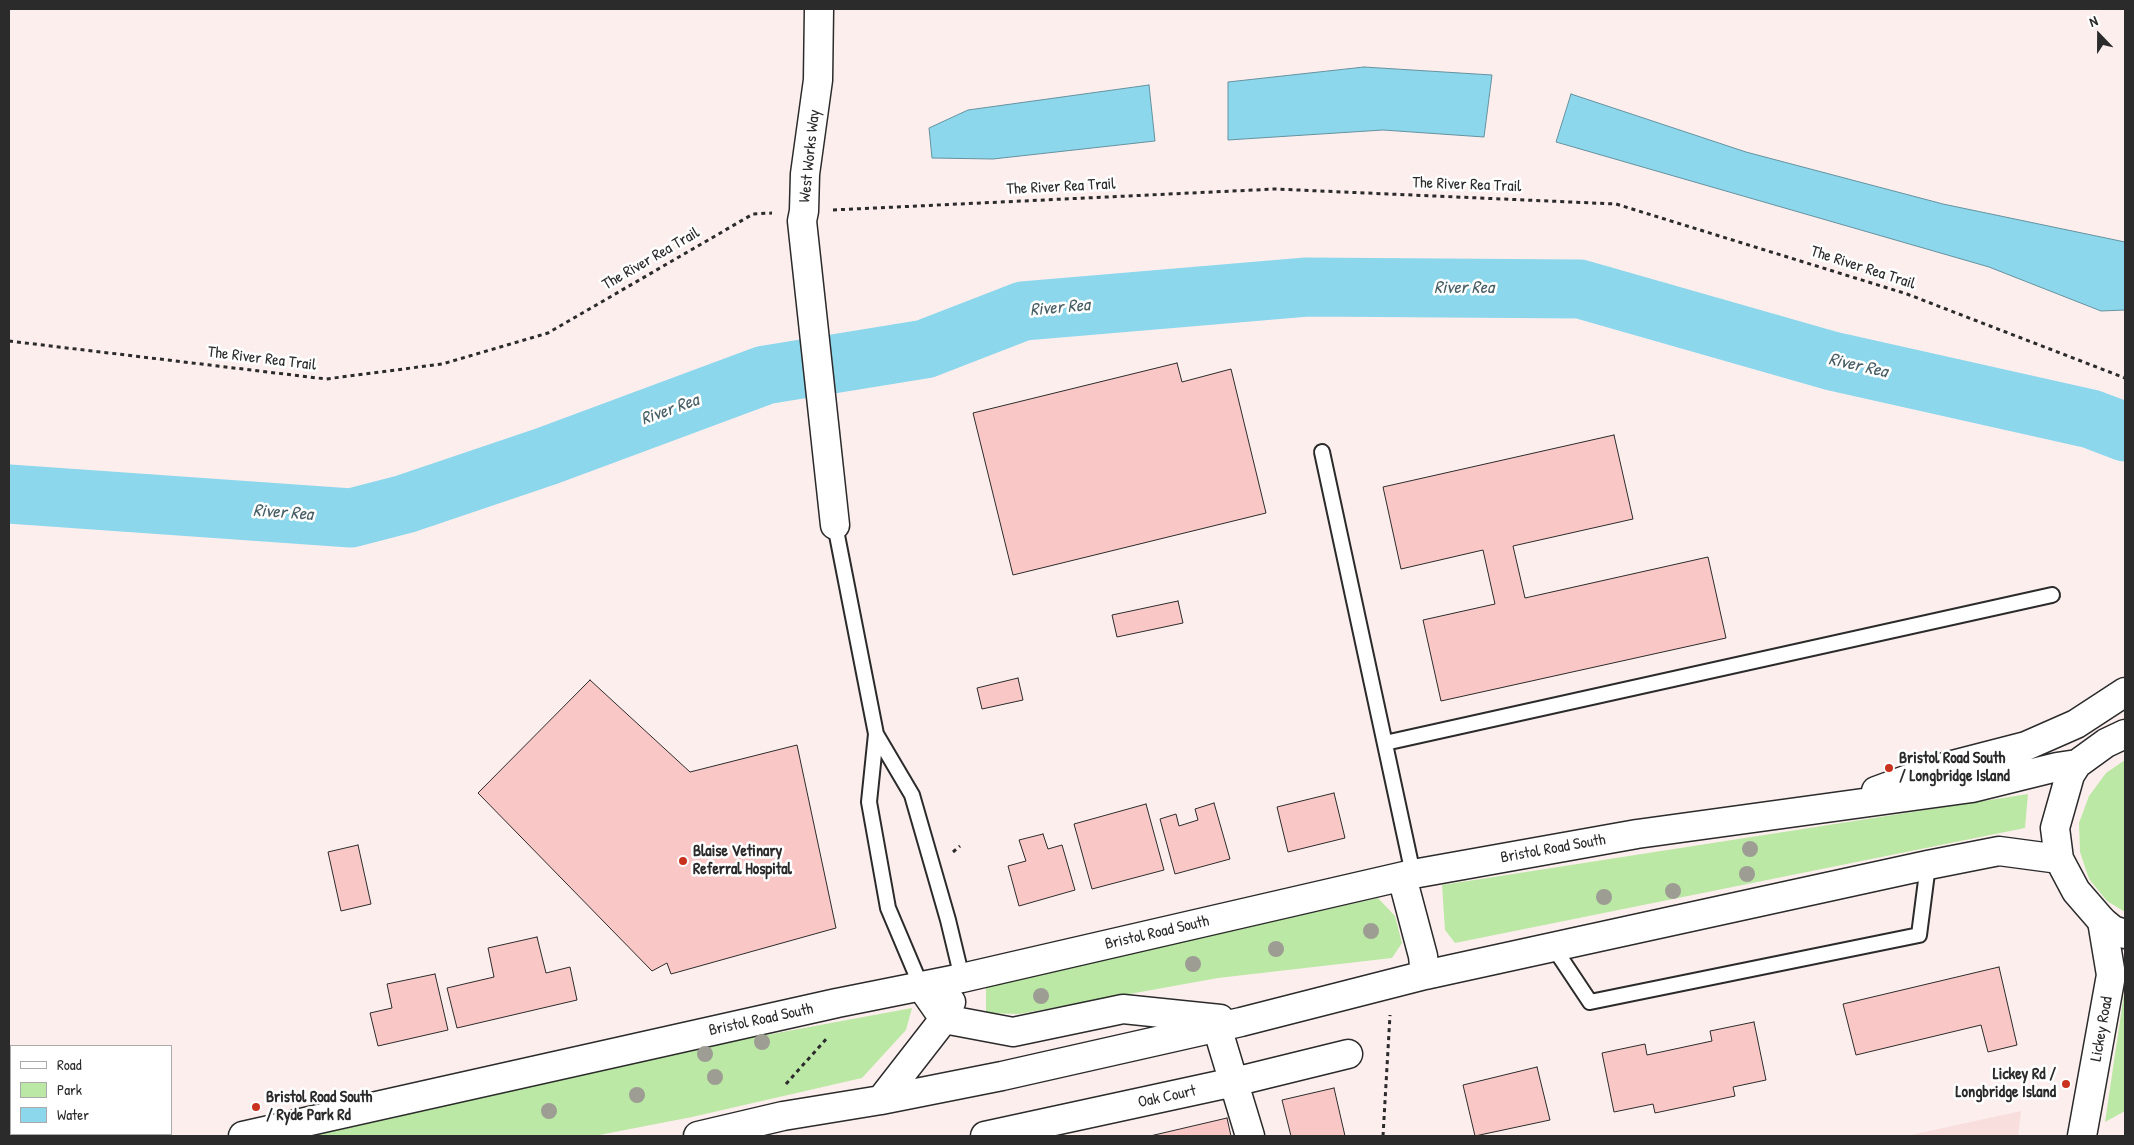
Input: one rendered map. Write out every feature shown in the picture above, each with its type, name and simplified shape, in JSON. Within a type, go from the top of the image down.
[{"type":"main road","name":"West Works Way","points":[[819,9],[818,80],[805,174],[802,221],[828,478],[835,525]]},
{"type":"main road","points":[[1832,807],[1933,770],[2026,746],[2076,724],[2125,692]]},
{"type":"main road","points":[[2114,927],[2076,891],[2059,859],[2054,828],[2070,775],[2077,764],[2106,744],[2125,734]]},
{"type":"main road","name":"Bristol Road South","points":[[243,1136],[838,1003],[962,978],[1408,876],[1637,834],[1972,788],[2057,767],[2077,764]]},
{"type":"main road","points":[[698,1136],[784,1116],[881,1100],[1002,1076],[1229,1024],[1425,975],[1928,865],[2000,851],[2059,859]]},
{"type":"main road","points":[[1408,876],[1425,975]]},
{"type":"main road","name":"Lickey Road","points":[[2082,1136],[2112,975],[2114,927]]},
{"type":"main road","points":[[881,1100],[944,1019],[962,978]]},
{"type":"main road","points":[[921,986],[944,1019],[1013,1032],[1123,1009],[1229,1024]]},
{"type":"main road","points":[[1229,1024],[1234,1082],[1250,1136]]},
{"type":"main road","name":"Oak Court","points":[[985,1136],[1234,1082],[1348,1054]]},
{"type":"lane","points":[[1322,452],[1385,742],[1408,876]]},
{"type":"lane","points":[[835,525],[876,734],[869,802],[888,908],[921,986]]},
{"type":"lane","points":[[1385,742],[2052,595]]},
{"type":"lane","points":[[876,734],[912,796],[948,920],[962,978]]},
{"type":"lane","points":[[1554,948],[1590,1002],[1919,935],[1928,865]]},
{"type":"path","name":"The River Rea Trail","points":[[9,341],[326,379],[442,364],[548,333],[753,214],[1275,189],[1616,204],[1907,294],[2125,378]]},
{"type":"path","points":[[1383,1136],[1391,983]]},
{"type":"path","points":[[784,1116],[778,1092],[834,1032],[838,1003]]},
{"type":"shaded area","points":[[2021,1111],[2018,1136],[1906,1136]]},
{"type":"green space","points":[[2125,760],[2125,912],[2107,901],[2089,879],[2080,852],[2079,823],[2089,796],[2106,773]]},
{"type":"green space","points":[[2028,794],[2025,828],[1455,943],[1445,930],[1442,885]]},
{"type":"green space","points":[[1378,898],[1395,916],[1402,943],[1392,958],[1218,978],[1019,1014],[986,1013],[986,986]]},
{"type":"green space","points":[[2125,987],[2125,1111],[2105,1122]]},
{"type":"green space","points":[[912,1008],[906,1030],[862,1078],[692,1117],[594,1136],[299,1136],[685,1050]]},
{"type":"water","points":[[1364,67],[1492,75],[1484,137],[1383,130],[1228,140],[1228,82]]},
{"type":"water","points":[[1149,85],[1155,141],[993,159],[932,158],[929,128],[968,110]]},
{"type":"water","points":[[1571,94],[1746,152],[1943,204],[2125,242],[2125,310],[2101,311],[1989,267],[1556,142]]},
{"type":"building","points":[[1177,363],[1182,382],[1231,369],[1266,513],[1013,575],[973,413]]},
{"type":"building","points":[[1614,435],[1633,519],[1513,546],[1525,598],[1708,557],[1726,638],[1441,701],[1423,620],[1495,604],[1483,550],[1401,569],[1383,487]]},
{"type":"building","points":[[1178,601],[1183,623],[1117,637],[1112,615]]},
{"type":"building","points":[[1018,678],[1023,700],[982,709],[977,688]]},
{"type":"building","name":"Blaise Vetinary Referral Hospital","points":[[590,680],[690,772],[797,745],[836,928],[671,974],[667,963],[652,971],[478,793]]},
{"type":"building","points":[[1334,793],[1345,838],[1288,852],[1277,807]]},
{"type":"building","points":[[1214,803],[1230,859],[1175,874],[1160,819],[1176,814],[1179,826],[1198,820],[1195,809]]},
{"type":"building","points":[[1146,804],[1164,870],[1092,889],[1074,824]]},
{"type":"building","points":[[1043,834],[1048,849],[1062,845],[1075,890],[1019,906],[1008,866],[1026,861],[1019,840]]},
{"type":"building","points":[[358,845],[371,904],[341,911],[328,852]]},
{"type":"building","points":[[537,937],[546,973],[570,967],[577,1000],[457,1028],[447,988],[494,977],[488,948]]},
{"type":"building","points":[[1999,967],[2017,1045],[1988,1052],[1981,1025],[1856,1055],[1843,1004]]},
{"type":"building","points":[[435,974],[448,1030],[378,1046],[370,1013],[392,1008],[387,984]]},
{"type":"building","points":[[1754,1022],[1766,1080],[1733,1087],[1735,1096],[1655,1113],[1653,1104],[1614,1112],[1602,1053],[1645,1044],[1647,1055],[1712,1041],[1710,1031]]},
{"type":"building","points":[[1537,1067],[1550,1120],[1475,1136],[1463,1085]]},
{"type":"building","points":[[9,1070],[10,1070],[10,1126]]},
{"type":"building","points":[[1334,1088],[1345,1136],[1291,1136],[1282,1100]]},
{"type":"building","points":[[1227,1118],[1231,1136],[1150,1136]]},
{"type":"waterway","name":"River Rea","points":[[9,494],[351,518],[405,504],[547,456],[765,375],[925,349],[1023,311],[1307,287],[1580,289],[1832,361],[2091,419],[2125,432]]},
{"type":"place","name":"Bristol Road South / Longbridge Island","points":[[1889,768]]},
{"type":"place","name":"Blaise Vetinary Referral Hospital","points":[[683,861]]},
{"type":"place","name":"Lickey Rd / Longbridge Island","points":[[2066,1084]]},
{"type":"place","name":"Bristol Road South / Ryde Park Rd","points":[[256,1107]]}]
